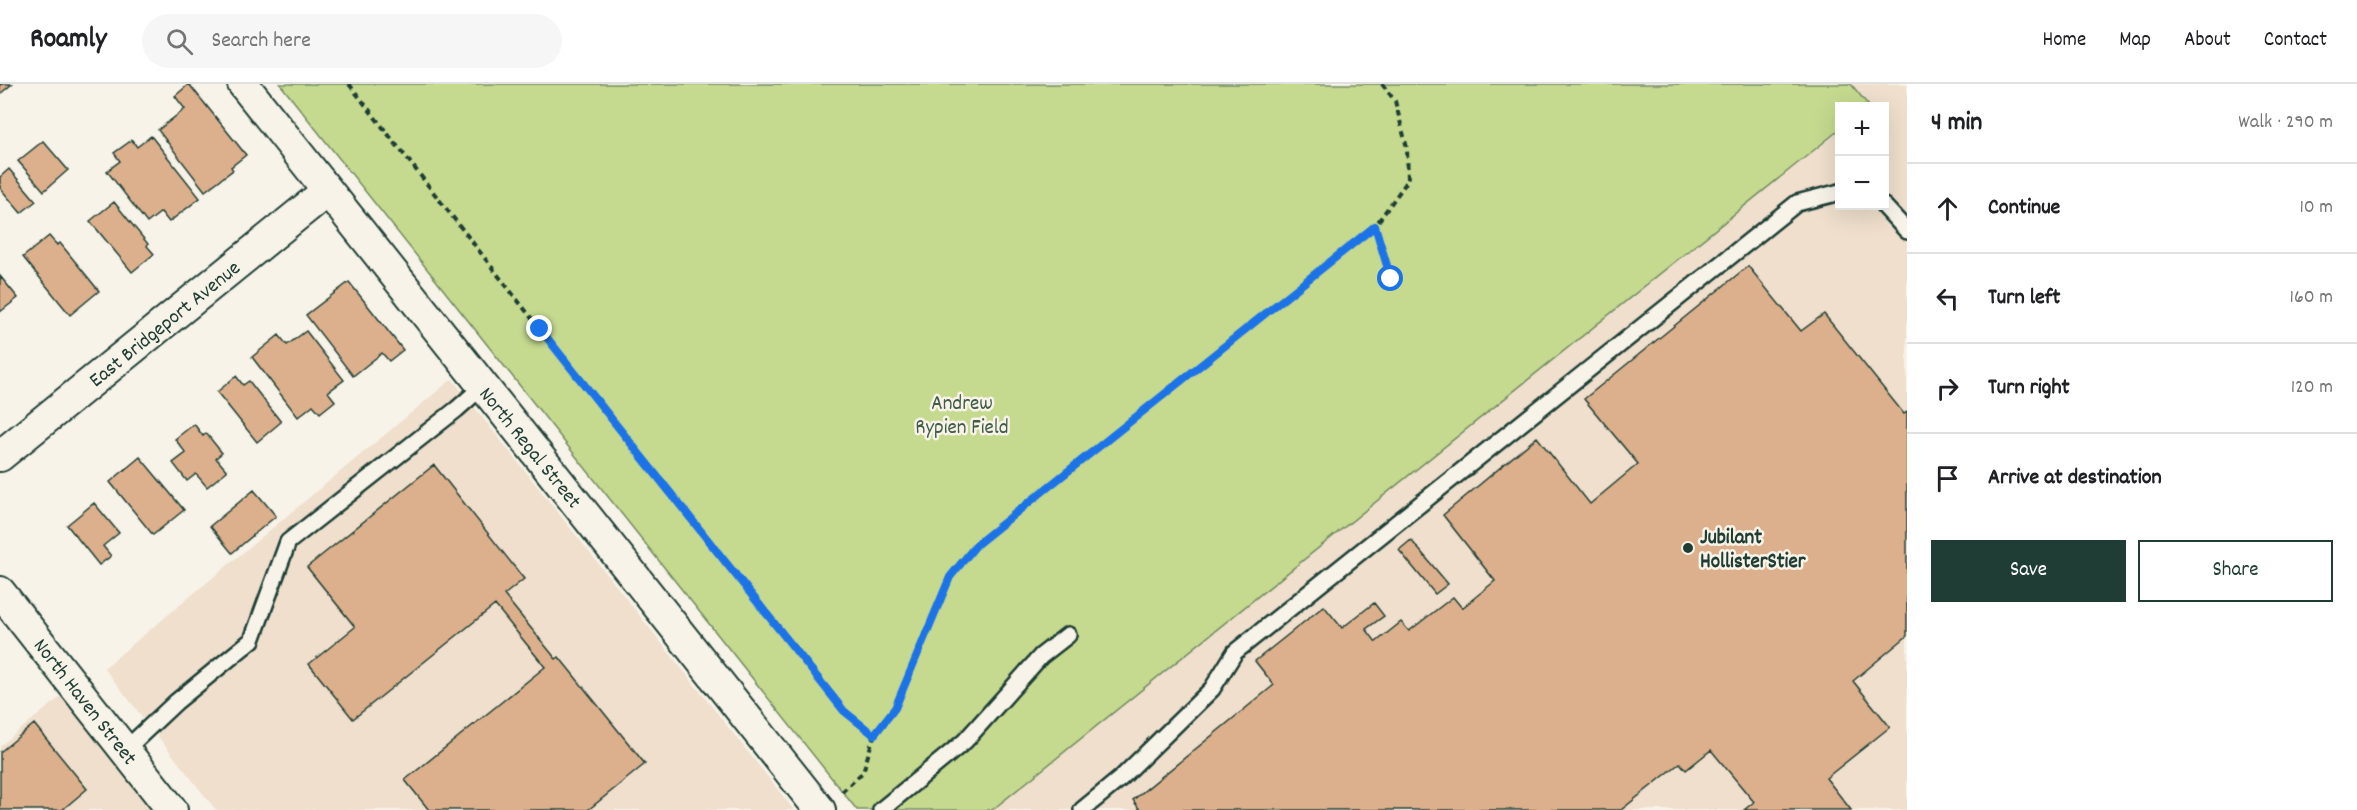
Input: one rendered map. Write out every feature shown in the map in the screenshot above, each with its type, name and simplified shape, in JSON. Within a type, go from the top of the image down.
[{"type":"street","name":"North Regal Street","points":[[243,84],[483,386],[828,804]]},
{"type":"street","name":"East Bridgeport Avenue","points":[[0,456],[327,191]]},
{"type":"street","name":"North Haven Street","points":[[0,592],[172,810]]},
{"type":"lane","points":[[1082,810],[1138,762],[1212,689],[1235,652],[1797,203],[1835,193]]},
{"type":"lane","points":[[1888,210],[1907,231]]},
{"type":"lane","points":[[124,750],[176,702],[252,640],[288,542],[483,386]]},
{"type":"lane","points":[[881,810],[965,741],[1041,656],[1068,634]]},
{"type":"path","points":[[350,84],[844,711],[874,735]]},
{"type":"path","points":[[828,804],[863,772],[874,735],[895,708],[950,577],[977,544],[1375,226],[1408,180],[1407,148],[1395,101],[1382,84]]},
{"type":"path","points":[[1375,226],[1391,279]]},
{"type":"shaded area","name":"Jubilant HollisterStier","points":[[1851,84],[1907,84],[1907,810],[992,810],[1835,133],[1835,210],[1889,210],[1889,102],[1866,102]]},
{"type":"shaded area","points":[[452,379],[794,810],[216,810],[104,668]]},
{"type":"shaded area","points":[[63,695],[156,810],[0,810],[0,746]]},
{"type":"green space","name":"Andrew Rypien Field","points":[[280,84],[1851,84],[1866,102],[1835,102],[1835,133],[992,810],[857,810]]},
{"type":"building","points":[[0,84],[12,84],[0,94]]},
{"type":"building","points":[[189,84],[246,155],[231,167],[233,170],[205,191],[158,130],[185,109],[175,96]]},
{"type":"building","points":[[151,136],[200,198],[169,222],[161,212],[147,223],[107,171],[120,161],[114,153],[132,140],[137,147]]},
{"type":"building","points":[[43,141],[68,170],[44,191],[18,161]]},
{"type":"building","points":[[9,169],[36,201],[21,213],[0,188],[0,177]]},
{"type":"building","points":[[114,202],[154,254],[132,272],[90,221]]},
{"type":"building","points":[[49,236],[57,245],[60,243],[99,291],[70,315],[23,257]]},
{"type":"building","name":"Jubilant HollisterStier","points":[[1748,266],[1801,331],[1824,314],[1904,414],[1907,412],[1907,636],[1853,681],[1890,727],[1826,778],[1851,810],[1744,810],[1754,802],[1711,750],[1686,770],[1680,763],[1621,810],[1140,810],[1133,800],[1274,685],[1255,661],[1324,606],[1342,628],[1374,603],[1384,616],[1366,629],[1376,642],[1401,622],[1409,631],[1453,597],[1462,608],[1495,581],[1443,515],[1537,437],[1590,504],[1638,464],[1584,399]]},
{"type":"building","points":[[0,276],[18,298],[0,312]]},
{"type":"building","points":[[349,282],[403,350],[389,361],[382,353],[353,376],[306,315]]},
{"type":"building","points":[[306,331],[344,380],[328,392],[335,401],[320,413],[313,405],[298,417],[252,357],[279,335],[287,345]]},
{"type":"building","points":[[236,376],[243,385],[249,381],[281,422],[257,442],[217,392]]},
{"type":"building","points":[[194,424],[203,436],[206,433],[222,453],[216,458],[227,471],[207,487],[196,474],[187,481],[173,463],[186,453],[175,439]]},
{"type":"building","points":[[140,457],[184,510],[153,535],[110,482]]},
{"type":"building","points":[[434,465],[524,579],[504,595],[556,659],[559,657],[645,764],[588,810],[429,810],[405,780],[545,667],[495,605],[353,719],[309,664],[355,627],[307,567]]},
{"type":"building","points":[[254,490],[276,516],[232,553],[210,526]]},
{"type":"building","points":[[94,503],[119,533],[103,546],[111,556],[99,565],[67,525]]},
{"type":"building","points":[[1411,540],[1448,584],[1435,594],[1399,550]]},
{"type":"building","points":[[34,724],[87,789],[62,810],[0,810],[0,752]]},
{"type":"place","name":"Jubilant HollisterStier","points":[[1688,548]]},
{"type":"route","points":[[540,329],[844,711],[874,735],[895,708],[950,577],[977,544],[1375,226],[1391,279]]}]
